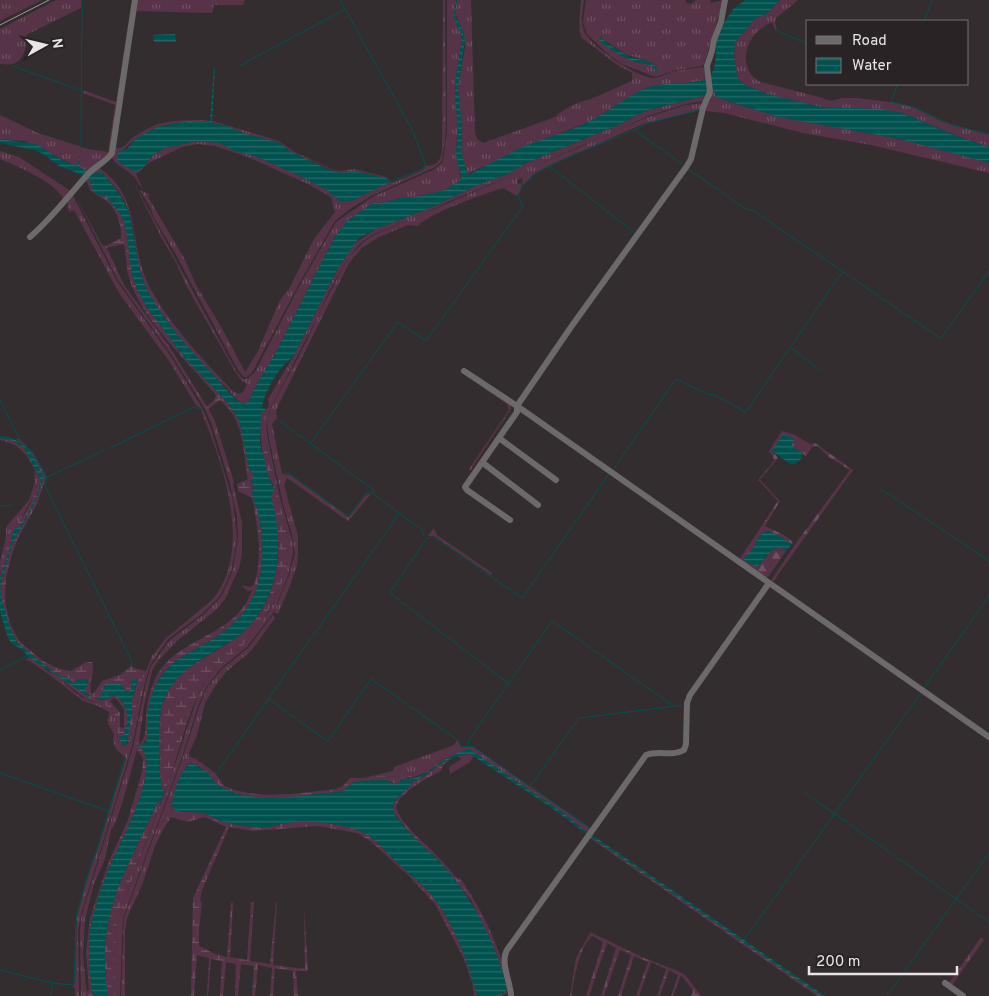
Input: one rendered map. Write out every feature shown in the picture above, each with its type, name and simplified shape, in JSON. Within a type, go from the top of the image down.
[{"type":"street","points":[[30,237],[87,175],[112,153],[135,0]]},
{"type":"street","points":[[510,520],[467,490],[466,487],[517,412],[516,406],[687,166],[702,108],[710,92],[707,66],[721,22],[725,0]]},
{"type":"street","points":[[464,371],[989,737]]},
{"type":"street","points":[[499,438],[556,480]]},
{"type":"street","points":[[483,463],[538,504]]},
{"type":"street","points":[[506,996],[512,996],[504,958],[507,950],[646,755],[652,753],[677,753],[684,750],[686,744],[687,703],[690,694],[769,583]]},
{"type":"street","points":[[945,983],[963,996]]},
{"type":"green space","points":[[0,0],[42,0],[0,21]]},
{"type":"green space","points":[[56,0],[81,0],[81,8],[26,35],[23,56],[13,64],[0,64],[0,29]]},
{"type":"green space","points":[[132,0],[111,151],[88,173],[80,167],[80,156],[76,166],[25,141],[0,139],[0,115],[38,133],[88,149],[108,152],[115,105],[83,93],[83,90],[116,102]]},
{"type":"green space","points":[[137,0],[245,0],[243,5],[214,5],[212,13],[135,11]]},
{"type":"green space","points":[[443,0],[445,0],[446,131],[442,161],[435,167],[371,196],[335,221],[253,371],[247,377],[244,377],[238,370],[140,190],[149,194],[148,197],[184,258],[196,285],[246,371],[258,351],[280,300],[289,289],[314,239],[335,212],[331,197],[308,184],[248,157],[215,146],[198,144],[182,147],[149,163],[136,174],[143,189],[135,178],[111,157],[115,148],[121,148],[131,139],[158,124],[184,120],[210,121],[188,121],[157,127],[135,139],[123,150],[144,167],[153,155],[165,148],[196,141],[220,143],[234,151],[255,156],[298,175],[328,191],[342,203],[343,201],[352,201],[389,182],[386,178],[359,172],[342,173],[329,169],[290,151],[280,143],[212,123],[213,121],[279,141],[293,151],[339,171],[355,169],[386,177],[392,183],[423,170],[426,166],[438,162],[442,150]]},
{"type":"green space","points":[[447,0],[455,0],[454,18],[462,40],[456,75],[455,96],[458,126],[456,146],[461,180],[438,192],[373,203],[348,220],[334,238],[249,401],[243,404],[235,398],[176,335],[156,307],[142,276],[129,211],[123,198],[102,172],[90,174],[98,167],[112,179],[122,192],[128,206],[132,221],[142,268],[156,299],[198,354],[234,392],[240,394],[244,391],[247,384],[236,373],[187,287],[132,179],[236,371],[243,379],[248,378],[255,372],[301,283],[336,222],[372,197],[435,169],[443,162],[447,131]]},
{"type":"green space","points":[[457,0],[471,0],[475,132],[477,139],[483,143],[555,117],[570,107],[632,81],[632,73],[616,64],[581,37],[579,23],[581,0],[584,0],[582,20],[584,31],[595,45],[615,60],[637,73],[654,78],[686,69],[704,67],[706,80],[682,84],[663,84],[643,89],[591,121],[519,149],[467,175],[461,152],[462,129],[458,88],[465,47],[464,35],[455,13]]},
{"type":"green space","points":[[586,0],[685,0],[691,4],[696,0],[711,0],[710,3],[724,0],[704,64],[655,77],[622,64],[608,54],[587,34],[583,22]],"holes":[[[601,36],[602,39],[627,55],[654,64],[654,68],[621,55],[601,42]]]},
{"type":"green space","points":[[780,0],[798,0],[776,18],[777,31],[772,22],[761,28],[749,42],[746,62],[755,79],[831,101],[842,98],[856,98],[898,103],[913,107],[943,122],[989,135],[989,147],[942,131],[902,113],[866,108],[832,109],[768,94],[745,85],[738,79],[737,75],[734,62],[735,42],[756,18],[766,14]]},
{"type":"green space","points":[[711,85],[714,88],[716,97],[736,104],[776,115],[948,151],[989,163],[989,173],[871,145],[803,133],[724,113],[704,111],[711,99]]},
{"type":"green space","points":[[707,95],[705,101],[686,104],[648,116],[580,147],[372,235],[356,248],[342,269],[271,407],[266,427],[279,494],[293,544],[288,576],[273,613],[247,647],[221,668],[207,686],[198,706],[182,757],[123,918],[120,996],[115,996],[117,920],[176,762],[197,698],[213,671],[246,642],[268,613],[278,592],[288,561],[289,543],[264,435],[265,411],[269,406],[268,399],[293,357],[338,268],[355,243],[376,229],[430,208],[475,186],[510,173],[526,163],[618,125],[645,111]]},
{"type":"green space","points":[[704,103],[701,110],[643,124],[550,165],[535,173],[523,185],[522,178],[517,180],[518,184],[521,183],[522,186],[517,196],[503,188],[433,215],[418,226],[408,225],[379,237],[362,248],[349,263],[279,404],[276,411],[277,418],[272,424],[282,474],[290,475],[348,517],[366,495],[371,494],[348,521],[287,478],[284,485],[298,536],[297,566],[278,614],[274,612],[289,576],[295,553],[269,438],[267,427],[269,412],[307,340],[326,298],[351,256],[372,236],[648,117],[686,105]]},
{"type":"green space","points":[[0,151],[19,157],[72,192],[69,195],[65,194],[68,197],[63,199],[53,187],[44,181],[0,159]]},
{"type":"green space","points":[[87,178],[91,180],[91,188],[96,194],[91,190],[86,180]]},
{"type":"green space","points":[[74,193],[102,245],[106,246],[124,285],[169,346],[214,418],[234,482],[242,522],[242,554],[239,568],[225,599],[217,609],[177,641],[158,661],[152,671],[144,706],[139,742],[124,797],[116,822],[111,830],[105,859],[94,884],[85,919],[83,955],[87,996],[81,996],[81,918],[133,747],[151,666],[170,640],[203,615],[221,597],[232,573],[238,539],[237,517],[230,483],[212,425],[205,409],[173,357],[118,280]]},
{"type":"green space","points":[[72,194],[117,281],[172,358],[203,410],[196,405],[169,361],[119,293],[74,210],[69,212],[67,200]]},
{"type":"green space","points":[[96,194],[106,196],[121,215],[126,229],[132,274],[146,306],[184,357],[227,402],[239,420],[249,469],[255,477],[251,479],[253,484],[252,495],[261,528],[262,565],[259,582],[243,613],[213,639],[189,652],[168,667],[154,688],[149,710],[147,739],[139,747],[145,755],[147,768],[144,785],[131,821],[106,875],[92,919],[89,938],[89,958],[93,996],[87,996],[86,991],[89,990],[86,952],[90,918],[109,861],[128,820],[142,772],[143,758],[137,750],[145,735],[151,689],[160,670],[176,654],[226,624],[246,604],[252,590],[248,591],[241,585],[250,587],[254,585],[259,552],[258,531],[252,498],[238,491],[237,484],[248,479],[239,427],[230,411],[220,400],[208,409],[206,407],[215,400],[216,395],[167,340],[144,310],[129,278],[124,244],[106,248],[106,246],[121,238],[119,222],[112,207]]},
{"type":"green space","points":[[486,388],[510,404],[511,409],[470,471],[469,469],[509,410],[507,404]]},
{"type":"green space","points":[[203,410],[210,426],[233,501],[237,539],[231,572],[220,596],[202,614],[169,638],[150,665],[132,746],[80,918],[78,931],[79,996],[75,996],[75,988],[72,987],[75,984],[77,917],[126,758],[116,749],[113,741],[114,734],[108,724],[109,712],[83,701],[51,676],[87,700],[109,707],[115,717],[119,745],[123,747],[130,742],[141,684],[152,656],[165,639],[212,600],[224,580],[231,557],[233,532],[230,507],[218,456],[201,411]]},
{"type":"green space","points":[[261,411],[265,411],[264,435],[289,543],[286,571],[274,601],[257,629],[238,650],[215,670],[203,685],[191,710],[164,793],[160,776],[159,728],[164,701],[169,689],[185,671],[226,645],[247,628],[264,606],[274,580],[278,558],[278,537],[271,501],[273,485],[268,475],[261,443]]},
{"type":"green space","points":[[782,431],[795,435],[810,444],[815,443],[853,470],[772,583],[772,579],[796,543],[850,470],[829,457],[817,446],[812,447],[806,456],[791,445],[795,439],[772,451],[778,458],[760,480],[780,501],[765,526],[784,535],[793,542],[792,544],[769,531],[765,531],[760,535],[744,560],[757,567],[773,549],[781,548],[786,551],[768,577],[765,577],[739,560],[778,501],[758,480],[774,461],[769,451]]},
{"type":"green space","points":[[0,438],[13,441],[24,448],[41,480],[35,501],[27,516],[18,528],[13,531],[10,548],[0,579],[1,566],[11,528],[25,514],[35,491],[38,478],[32,464],[24,453],[14,445],[0,440]]},
{"type":"green space","points":[[16,439],[19,439],[33,453],[46,477],[37,504],[18,538],[6,577],[5,601],[10,624],[19,641],[43,661],[57,668],[71,671],[86,662],[92,662],[93,670],[90,686],[92,694],[102,681],[120,675],[131,666],[146,671],[141,684],[130,742],[128,742],[128,734],[132,699],[137,679],[131,682],[131,689],[129,691],[125,691],[121,684],[108,684],[101,697],[92,697],[85,692],[89,679],[76,680],[76,684],[72,683],[70,679],[60,676],[16,641],[10,628],[2,603],[0,587],[13,542],[33,507],[44,478],[28,449]]},
{"type":"green space","points":[[34,472],[38,478],[35,494],[10,538],[0,573],[6,527],[29,500],[35,482]]},
{"type":"green space","points":[[434,528],[437,535],[492,573],[491,575],[434,536],[428,536]]},
{"type":"green space","points":[[273,615],[275,618],[251,651],[227,671],[205,703],[197,735],[189,753],[190,760],[179,779],[172,802],[171,817],[155,846],[142,885],[127,918],[125,931],[125,996],[121,996],[124,918],[183,757],[199,707],[208,686],[222,669],[248,648]]},
{"type":"green space","points":[[30,657],[49,672],[57,675],[89,697],[101,700],[108,699],[114,695],[119,698],[127,713],[127,725],[123,736],[120,736],[122,745],[127,745],[121,747],[119,745],[114,713],[110,708],[101,703],[86,699],[64,682],[51,676],[30,661],[25,660]],"holes":[[[115,697],[124,709],[124,728],[120,727],[120,713],[110,701]]]},
{"type":"green space","points":[[457,740],[461,747],[473,747],[591,829],[588,833],[562,812],[470,750],[435,762],[408,777],[372,776],[393,771],[394,767],[454,745]]},
{"type":"green space","points":[[470,754],[474,756],[470,762],[450,774],[449,767],[460,760],[461,758],[458,756]]},
{"type":"green space","points":[[188,756],[196,759],[215,773],[224,786],[237,791],[265,795],[336,789],[343,786],[350,778],[372,776],[408,777],[435,762],[446,759],[419,775],[400,779],[401,782],[396,784],[385,780],[355,781],[343,791],[278,798],[237,794],[225,789],[215,783],[209,774],[195,764],[190,763],[188,765]]},
{"type":"green space","points":[[452,758],[443,765],[441,771],[408,791],[396,807],[409,828],[435,853],[467,891],[486,926],[497,952],[505,978],[496,953],[471,900],[437,858],[418,842],[393,811],[395,802],[413,781],[423,777]]},
{"type":"green space","points":[[158,801],[161,801],[117,920],[115,996],[108,996],[105,955],[110,914],[128,864]]},
{"type":"green space","points":[[172,806],[176,811],[203,813],[223,822],[236,825],[264,827],[295,822],[321,823],[355,829],[369,836],[420,883],[437,902],[461,947],[477,996],[474,996],[472,982],[464,959],[435,904],[409,876],[370,841],[357,833],[318,826],[253,831],[229,827],[202,890],[200,901],[202,902],[199,946],[215,954],[227,957],[231,903],[233,903],[230,957],[247,960],[251,902],[254,902],[250,961],[270,964],[277,902],[273,965],[305,969],[304,909],[308,971],[296,971],[298,996],[294,996],[293,971],[275,968],[273,996],[270,996],[272,968],[258,965],[255,996],[252,996],[254,966],[241,964],[238,996],[235,996],[236,964],[226,962],[223,996],[220,996],[222,961],[211,959],[207,996],[209,958],[197,955],[194,996],[191,996],[193,898],[226,827],[204,817],[188,822],[171,817]]},
{"type":"green space","points":[[590,836],[822,996],[818,996],[804,987],[593,840]]},
{"type":"green space","points":[[460,878],[477,904],[497,947],[509,992],[500,996],[492,996],[505,993],[508,990],[499,961],[482,918],[457,879]]},
{"type":"green space","points":[[590,933],[680,972],[686,976],[701,996],[691,996],[693,990],[681,975],[673,996],[671,996],[678,975],[669,970],[660,996],[657,996],[666,969],[651,962],[639,996],[636,996],[648,962],[634,956],[621,996],[618,996],[631,955],[620,950],[604,996],[601,996],[616,948],[607,943],[589,996],[586,996],[603,942],[592,936],[581,955],[572,996],[570,996],[576,958]]},
{"type":"green space","points":[[981,937],[984,940],[952,985],[949,983]]},
{"type":"water","points":[[455,0],[457,0],[456,18],[461,26],[465,40],[458,88],[462,129],[461,152],[468,175],[518,149],[590,121],[628,97],[653,86],[706,79],[707,95],[645,111],[618,125],[526,163],[510,173],[475,186],[430,208],[376,229],[359,238],[338,268],[293,357],[277,373],[269,387],[262,408],[266,409],[261,412],[260,442],[268,475],[274,490],[271,496],[278,533],[276,569],[268,598],[252,623],[241,634],[191,666],[175,681],[164,700],[160,717],[159,737],[160,776],[164,793],[161,801],[158,801],[128,864],[110,914],[105,955],[108,996],[93,996],[89,958],[89,938],[92,919],[106,875],[131,820],[144,784],[147,768],[145,755],[139,745],[146,742],[147,739],[148,710],[151,696],[168,668],[189,652],[213,639],[243,613],[259,582],[262,565],[262,547],[261,528],[254,497],[252,496],[253,484],[250,481],[254,476],[249,469],[239,420],[227,402],[184,357],[146,306],[132,274],[126,229],[121,215],[106,196],[96,194],[91,188],[90,180],[87,178],[90,174],[102,172],[121,196],[129,212],[141,275],[149,294],[171,328],[236,400],[243,404],[249,401],[334,238],[348,220],[373,203],[438,192],[461,180],[456,156],[458,126],[455,96],[456,75],[462,40],[454,18]]},
{"type":"water","points":[[745,0],[780,0],[766,14],[756,18],[735,42],[734,57],[738,79],[745,85],[768,94],[821,107],[881,109],[902,113],[942,131],[989,147],[989,163],[900,139],[778,117],[716,97],[710,79],[715,64],[717,39],[722,26],[733,9]]},
{"type":"water","points":[[175,34],[176,42],[154,42],[153,35]]},
{"type":"water","points":[[601,36],[603,37],[602,39],[619,51],[630,57],[649,61],[658,70],[656,71],[648,65],[632,61],[614,52],[599,40]]},
{"type":"water","points":[[214,67],[212,123],[280,143],[290,151],[329,170],[342,173],[359,172],[386,178],[390,182],[352,201],[344,201],[342,203],[328,191],[255,156],[234,151],[220,143],[196,141],[165,148],[153,155],[144,167],[135,172],[117,161],[119,151],[127,149],[135,139],[157,127],[188,121],[210,122]]},
{"type":"water","points":[[0,139],[37,144],[60,159],[76,166],[80,156],[80,167],[87,172],[85,176],[59,166],[34,150],[0,143]]},
{"type":"water","points":[[783,434],[795,439],[791,445],[802,453],[802,458],[796,464],[790,464],[772,451]]},
{"type":"water","points":[[0,436],[16,440],[23,445],[33,456],[44,478],[33,507],[13,542],[0,587],[0,579],[10,548],[13,531],[18,528],[27,516],[41,480],[24,448],[13,441],[0,438]]},
{"type":"water","points":[[765,531],[774,533],[792,544],[786,551],[781,548],[773,549],[757,567],[744,560],[744,558]]},
{"type":"water","points":[[0,587],[10,628],[16,641],[60,676],[70,679],[72,683],[76,684],[76,680],[88,679],[85,692],[92,697],[100,697],[104,686],[108,684],[121,684],[125,691],[129,691],[132,680],[138,679],[132,699],[127,744],[122,745],[119,736],[123,736],[125,731],[127,713],[123,702],[119,698],[114,695],[105,700],[89,697],[27,656],[24,651],[11,643],[0,612]]},
{"type":"water","points":[[469,749],[562,812],[588,833],[470,754],[455,757],[436,767],[418,780],[413,781],[396,800],[394,804],[395,815],[403,826],[435,857],[461,887],[489,935],[507,988],[505,993],[494,996],[477,996],[466,959],[444,913],[425,888],[369,836],[355,829],[312,822],[295,822],[264,827],[240,825],[223,822],[203,813],[176,811],[172,806],[177,783],[190,763],[193,763],[209,774],[215,783],[221,787],[237,794],[278,798],[343,791],[355,781],[385,780],[394,784],[401,782],[401,778],[408,779],[420,776],[447,758]]},
{"type":"water","points":[[591,834],[825,996],[805,985],[590,836]]},
{"type":"waterway","points":[[81,145],[82,0]]},
{"type":"waterway","points":[[340,0],[414,133],[425,164],[422,169],[390,182]]},
{"type":"waterway","points":[[924,20],[932,0]]},
{"type":"waterway","points":[[239,66],[344,10]]},
{"type":"waterway","points":[[775,30],[806,43]]},
{"type":"waterway","points":[[13,66],[82,91]]},
{"type":"waterway","points":[[898,85],[891,102],[913,107],[952,125],[989,134]]},
{"type":"waterway","points":[[634,130],[648,123],[699,110]]},
{"type":"waterway","points":[[907,115],[954,135]]},
{"type":"waterway","points":[[521,183],[522,186],[535,174],[560,161],[634,130],[684,165]]},
{"type":"waterway","points":[[549,166],[635,233]]},
{"type":"waterway","points":[[688,169],[746,209],[754,211],[940,338],[989,271]]},
{"type":"waterway","points":[[310,444],[398,322],[426,341],[523,206],[518,196],[522,186]]},
{"type":"waterway","points":[[613,470],[676,379],[709,395],[712,394],[746,412],[842,272]]},
{"type":"waterway","points":[[161,313],[177,334]]},
{"type":"waterway","points":[[791,348],[820,370]]},
{"type":"waterway","points":[[0,400],[19,438],[33,453],[47,477],[105,450]]},
{"type":"waterway","points":[[110,448],[194,407],[203,410]]},
{"type":"waterway","points":[[277,419],[372,489],[373,493]]},
{"type":"waterway","points":[[283,473],[290,474],[346,515],[350,515],[366,493],[372,493],[422,530],[424,536]]},
{"type":"waterway","points":[[508,683],[390,592],[427,538],[434,537],[522,598],[609,474]]},
{"type":"waterway","points":[[47,477],[45,486],[132,662],[132,666]]},
{"type":"waterway","points":[[882,490],[989,561]]},
{"type":"waterway","points":[[0,506],[12,505]]},
{"type":"waterway","points":[[313,636],[399,514]]},
{"type":"waterway","points":[[924,688],[989,596]]},
{"type":"waterway","points":[[468,745],[469,740],[552,621],[672,705]]},
{"type":"waterway","points":[[216,774],[311,638]]},
{"type":"waterway","points":[[0,670],[27,656]]},
{"type":"waterway","points":[[299,721],[328,741],[371,679],[459,741],[461,747],[472,746],[529,786],[580,718],[684,705]]},
{"type":"waterway","points":[[744,940],[921,693]]},
{"type":"waterway","points":[[269,699],[296,719]]},
{"type":"waterway","points":[[0,970],[60,984],[74,984],[76,917],[125,758]]},
{"type":"waterway","points":[[0,773],[108,811]]},
{"type":"waterway","points":[[531,787],[590,828]]},
{"type":"waterway","points":[[805,793],[989,922]]},
{"type":"waterway","points":[[887,996],[989,853]]},
{"type":"waterway","points":[[51,996],[53,983]]},
{"type":"railway","points":[[0,25],[49,0]]}]
